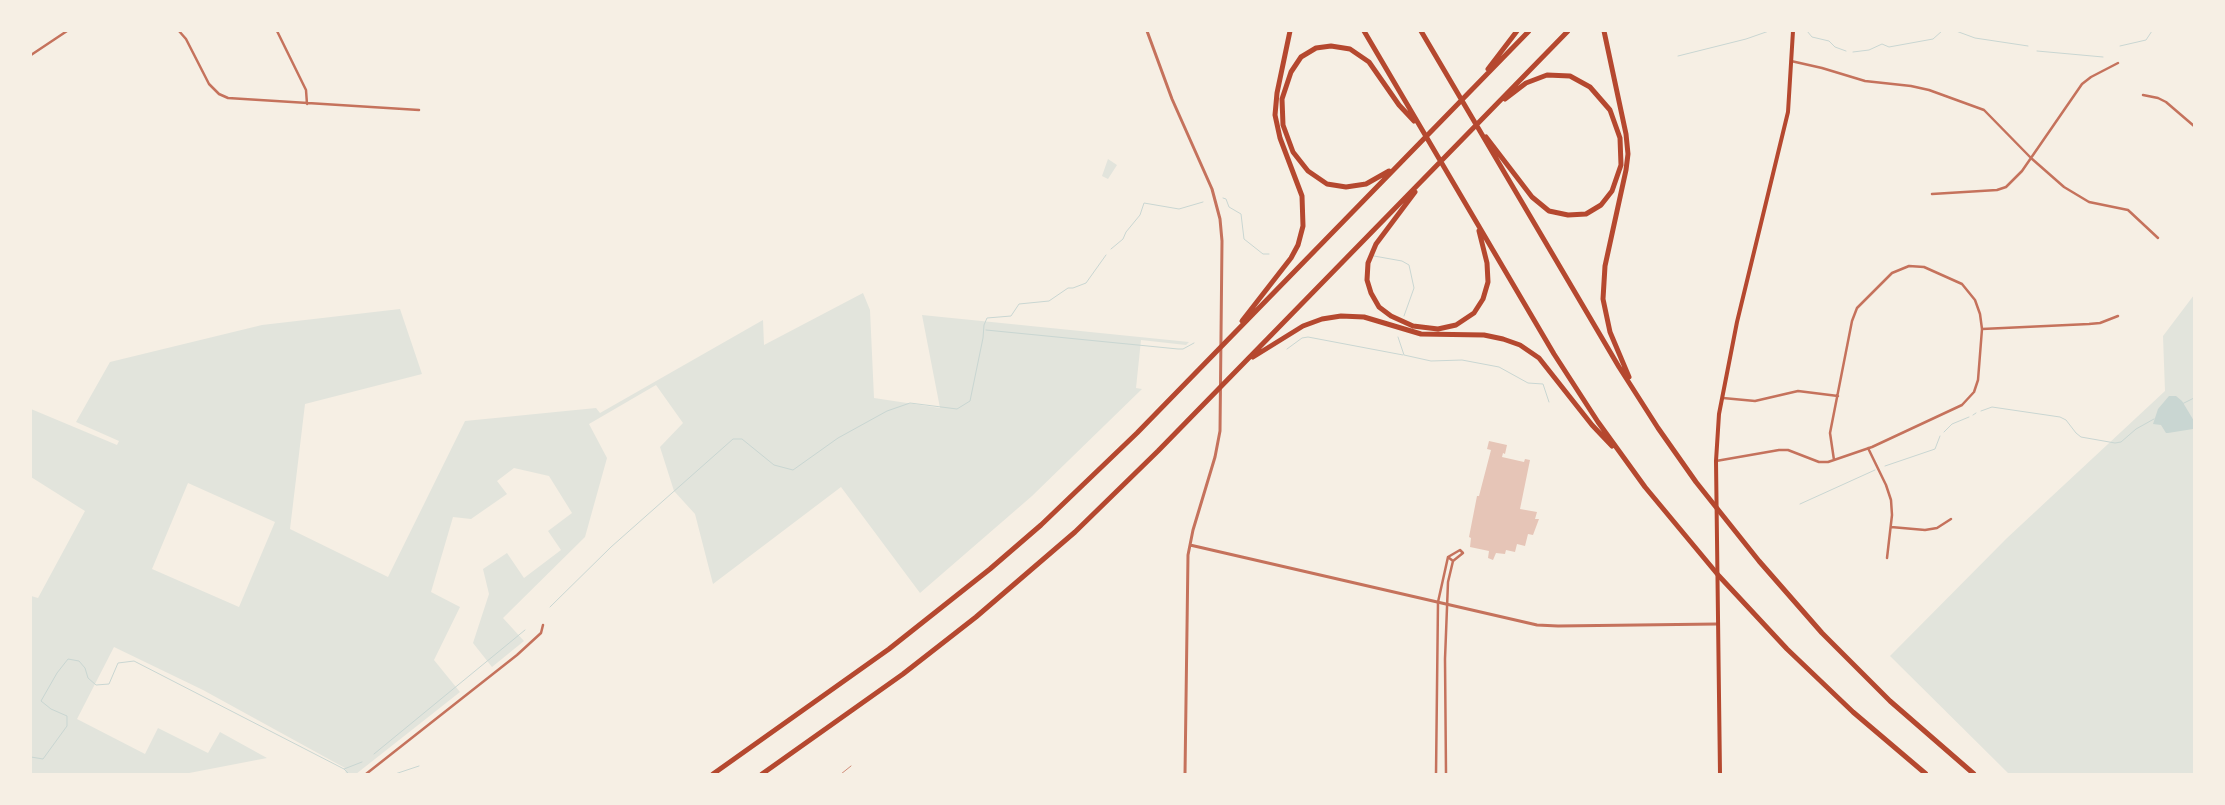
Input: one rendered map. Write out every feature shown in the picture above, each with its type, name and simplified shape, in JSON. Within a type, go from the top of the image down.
[{"type":"highway","points":[[1225,343],[1289,261],[1302,233],[1304,215],[1302,200],[1279,135],[1275,115],[1277,93],[1290,31]]},
{"type":"highway","points":[[1364,31],[1567,375],[1626,462],[1704,560],[1787,649],[1831,692],[1926,774]]},
{"type":"highway","points":[[1474,87],[1517,31]]},
{"type":"highway","points":[[712,774],[889,650],[990,569],[1089,480],[1529,31]]},
{"type":"highway","points":[[762,774],[903,674],[1024,577],[1111,498],[1568,31]]},
{"type":"highway","points":[[1604,31],[1627,138],[1628,158],[1605,266],[1603,299],[1608,327],[1616,350],[1649,414]]},
{"type":"highway","points":[[1422,32],[1611,353],[1649,414],[1703,491],[1800,609],[1844,656],[1908,717],[1974,774]]},
{"type":"highway","points":[[1413,149],[1390,170],[1366,184],[1346,187],[1324,182],[1305,168],[1289,144],[1282,114],[1286,84],[1295,64],[1308,52],[1325,46],[1346,48],[1359,54],[1369,62],[1399,105],[1420,128]]},
{"type":"highway","points":[[1478,127],[1497,149],[1532,197],[1547,210],[1562,215],[1580,215],[1595,210],[1607,200],[1620,169],[1620,138],[1610,110],[1588,85],[1567,76],[1541,77],[1523,86],[1489,112]]},
{"type":"highway","points":[[1428,174],[1369,256],[1367,269],[1368,283],[1374,299],[1381,309],[1403,323],[1424,328],[1448,328],[1468,318],[1482,302],[1487,285],[1487,263],[1478,226]]},
{"type":"highway","points":[[1243,364],[1299,328],[1318,320],[1341,316],[1368,318],[1421,334],[1484,335],[1499,338],[1520,345],[1539,358],[1592,426],[1626,462]]},
{"type":"main road","points":[[1720,774],[1716,461],[1721,397],[1736,322],[1788,112],[1793,31]]},
{"type":"street","points":[[31,55],[67,31]]},
{"type":"street","points":[[179,31],[186,39],[209,84],[219,94],[241,100],[419,110]]},
{"type":"street","points":[[276,31],[306,90],[307,104]]},
{"type":"street","points":[[1148,31],[1169,94],[1206,173],[1217,205],[1222,241],[1221,419],[1216,454],[1190,545],[1187,572],[1185,774]]},
{"type":"street","points":[[1791,62],[1822,68],[1865,81],[1911,86],[1969,103],[1984,110],[2031,158],[2076,196],[2089,202],[2128,210],[2158,238]]},
{"type":"street","points":[[1932,194],[1997,190],[2012,181],[2031,158],[2082,84],[2118,63]]},
{"type":"street","points":[[2143,94],[2166,102],[2194,126]]},
{"type":"street","points":[[1716,461],[1779,450],[1788,450],[1820,462],[1834,460],[1868,448],[1962,405],[1974,392],[1978,380],[1982,329],[1980,314],[1975,300],[1962,284],[1923,267],[1902,268],[1892,273],[1857,308],[1852,321],[1830,433],[1834,460]]},
{"type":"street","points":[[1982,329],[2100,323],[2118,316]]},
{"type":"street","points":[[1721,397],[1755,401],[1798,391],[1838,396]]},
{"type":"street","points":[[1868,448],[1891,500],[1891,527],[1887,558]]},
{"type":"street","points":[[1891,527],[1926,530],[1937,528],[1951,519]]},
{"type":"street","points":[[1190,545],[1544,625],[1717,624]]},
{"type":"street","points":[[1436,774],[1438,602],[1448,557],[1460,550],[1463,553],[1453,561],[1448,582],[1446,774]]},
{"type":"street","points":[[1448,557],[1453,561]]},
{"type":"street","points":[[366,774],[517,655],[541,633],[543,625]]},
{"type":"shaded area","points":[[1108,159],[1117,165],[1108,179],[1102,176]]},
{"type":"shaded area","points":[[863,293],[870,310],[874,398],[940,408],[922,315],[1189,342],[1186,345],[1141,340],[1136,388],[1142,389],[1032,496],[920,593],[841,487],[713,584],[695,514],[674,491],[660,447],[683,423],[656,385],[589,424],[607,458],[585,537],[503,618],[524,641],[492,667],[473,643],[489,594],[483,569],[507,553],[524,578],[561,550],[548,531],[572,513],[549,476],[514,468],[497,481],[507,494],[471,519],[453,517],[431,592],[460,607],[434,660],[460,692],[356,774],[346,774],[345,768],[203,690],[114,647],[77,719],[145,754],[158,728],[208,753],[220,732],[267,758],[184,774],[31,774],[31,596],[38,598],[85,511],[31,477],[31,409],[117,445],[119,441],[76,422],[110,362],[262,325],[400,309],[422,374],[305,404],[290,529],[388,577],[465,421],[596,408],[600,413],[763,320],[764,345]],"holes":[[[188,483],[275,522],[239,607],[152,569]]]},
{"type":"shaded area","points":[[2194,295],[2194,774],[2009,774],[1890,656],[2007,538],[2165,391],[2163,336]]},
{"type":"shaded area","points":[[2169,396],[2176,396],[2182,401],[2194,421],[2193,429],[2166,433],[2161,425],[2153,424],[2158,409]]},
{"type":"building","points":[[1489,441],[1507,445],[1505,454],[1503,453],[1502,457],[1524,462],[1525,459],[1530,460],[1520,509],[1537,512],[1535,519],[1539,519],[1533,535],[1528,534],[1525,546],[1517,544],[1515,552],[1506,550],[1505,554],[1496,553],[1493,560],[1488,558],[1489,551],[1470,547],[1471,538],[1469,537],[1477,496],[1479,496],[1491,450],[1487,449]]},
{"type":"waterway","points":[[1678,56],[1746,39],[1769,31]]},
{"type":"waterway","points":[[1807,31],[1812,37],[1829,41],[1835,47],[1846,51]]},
{"type":"waterway","points":[[1853,52],[1869,50],[1882,44],[1889,47],[1933,39],[1942,31]]},
{"type":"waterway","points":[[1956,31],[1975,38],[2028,46]]},
{"type":"waterway","points":[[2120,46],[2146,40],[2152,31]]},
{"type":"waterway","points":[[2037,51],[2103,57]]},
{"type":"waterway","points":[[1223,198],[1226,199],[1229,207],[1241,214],[1244,239],[1263,254],[1269,254]]},
{"type":"waterway","points":[[1111,249],[1123,239],[1126,232],[1140,215],[1144,203],[1179,209],[1203,202]]},
{"type":"waterway","points":[[550,607],[611,547],[733,439],[742,439],[774,465],[793,470],[838,438],[887,411],[910,403],[957,409],[970,401],[984,325],[987,318],[1011,316],[1019,304],[1049,301],[1068,288],[1086,283],[1106,255]]},
{"type":"waterway","points":[[1374,256],[1402,261],[1409,265],[1414,288],[1404,316]]},
{"type":"waterway","points":[[986,330],[1178,349],[1183,349],[1194,343]]},
{"type":"waterway","points":[[1287,349],[1302,338],[1308,337],[1403,355]]},
{"type":"waterway","points":[[1398,337],[1404,355],[1431,361],[1462,360],[1499,367],[1528,383],[1543,384],[1549,402]]},
{"type":"waterway","points":[[2182,404],[2194,398]]},
{"type":"waterway","points":[[1981,411],[1992,407],[2060,417],[2066,420],[2081,437],[2115,443],[2121,442],[2136,429],[2154,419]]},
{"type":"waterway","points":[[1944,432],[1952,424],[1969,417]]},
{"type":"waterway","points":[[1885,466],[1935,449],[1940,436]]},
{"type":"waterway","points":[[1800,504],[1875,470]]},
{"type":"waterway","points":[[374,754],[525,630]]},
{"type":"waterway","points":[[31,757],[43,759],[67,726],[67,716],[51,709],[41,701],[57,673],[68,659],[79,661],[85,668],[88,678],[96,685],[109,684],[118,663],[134,661],[344,769],[362,762]]},
{"type":"waterway","points":[[395,774],[419,766]]},
{"type":"waterway","points":[[344,769],[349,774]]},
{"type":"railway","points":[[841,774],[851,766]]}]
